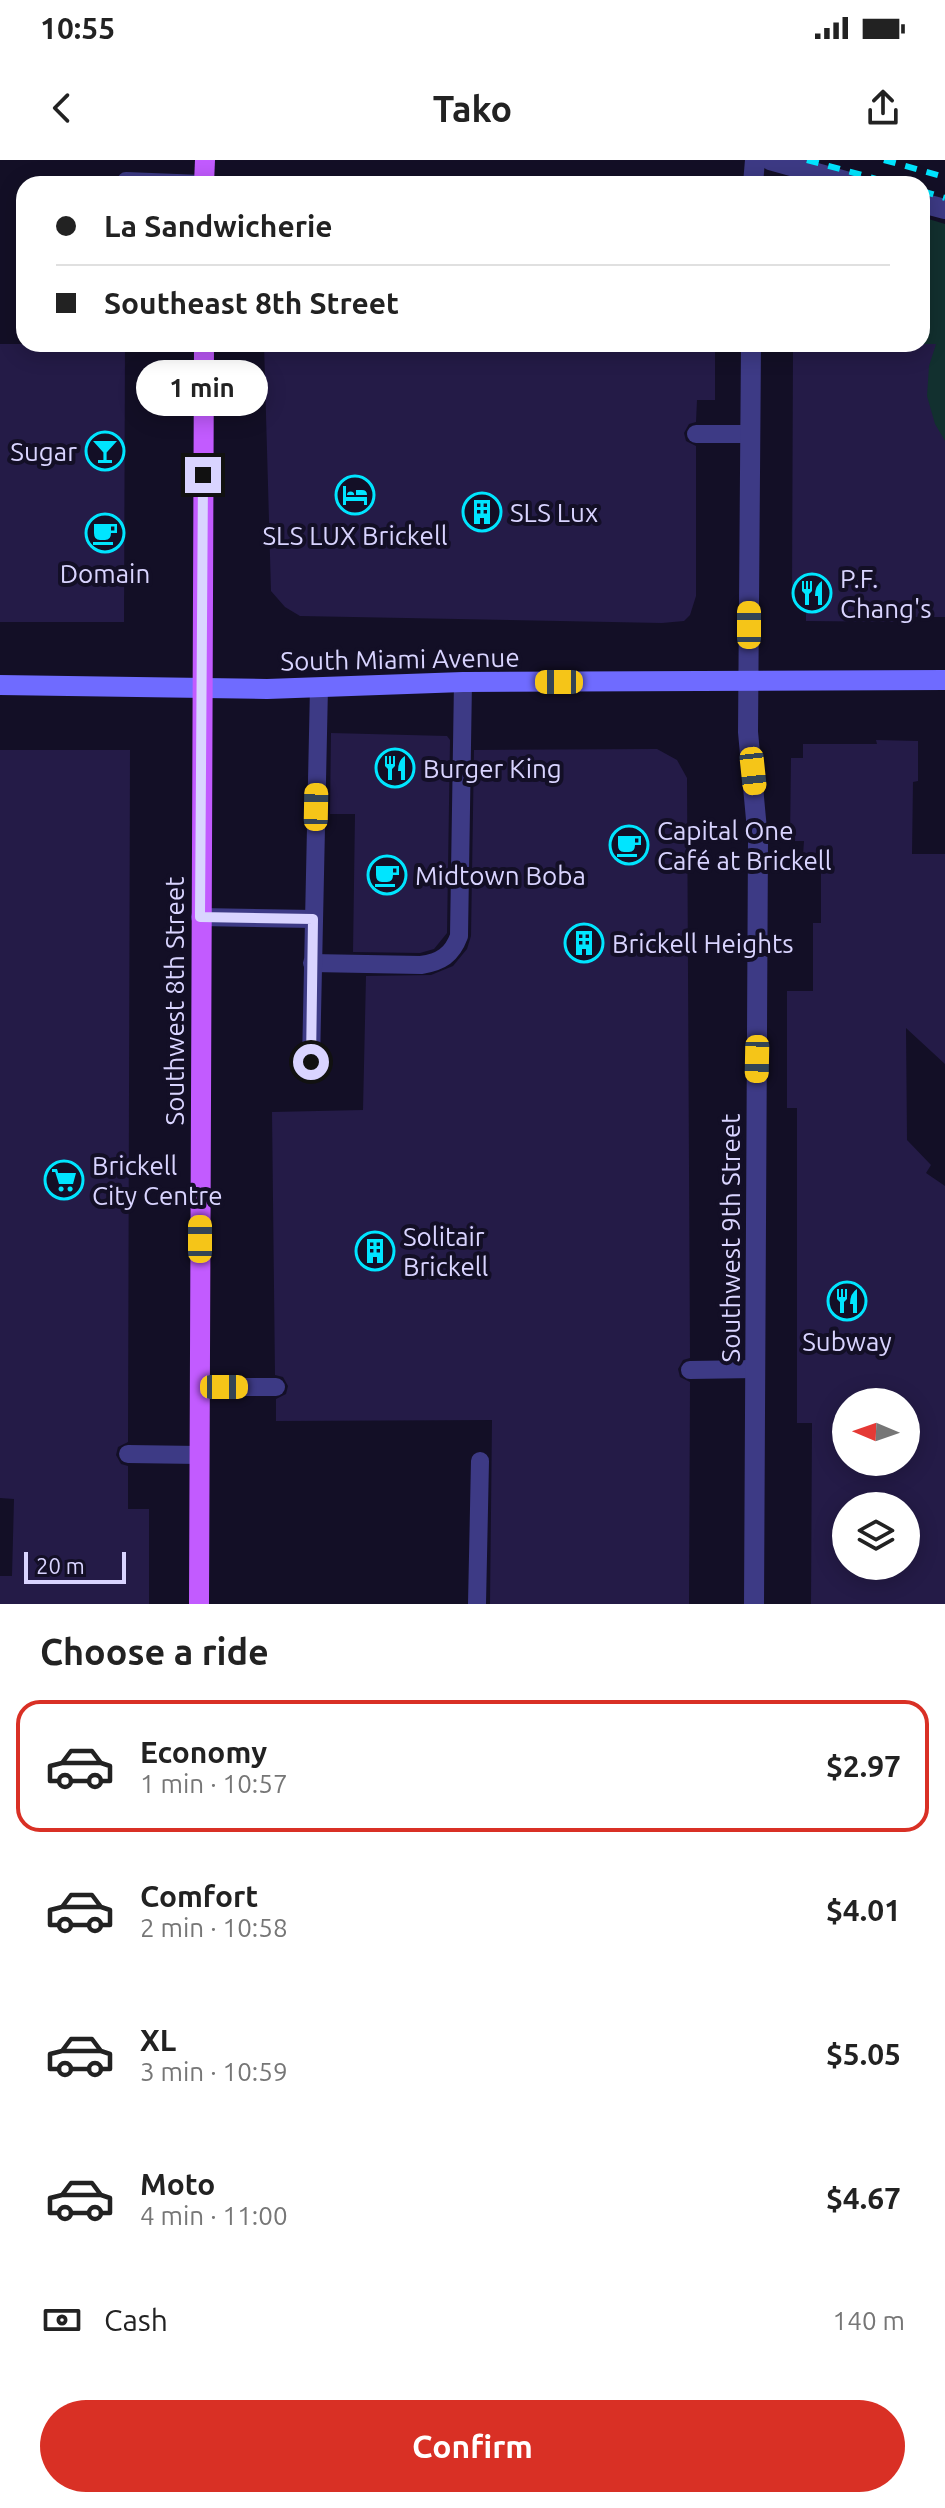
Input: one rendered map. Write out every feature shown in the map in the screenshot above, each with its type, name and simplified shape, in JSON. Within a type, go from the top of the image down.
[{"type":"main road","name":"Southwest 8th Street","points":[[199,1604],[204,352]]},
{"type":"main road","name":"South Miami Avenue","points":[[0,685],[319,687],[463,682],[945,680]]},
{"type":"street","points":[[770,160],[827,176]]},
{"type":"street","name":"Southwest 9th Street","points":[[751,352],[748,732],[758,841],[754,1604]]},
{"type":"lane","points":[[696,434],[750,434]]},
{"type":"lane","points":[[312,963],[421,965],[436,963],[449,955],[455,945],[459,936],[463,682]]},
{"type":"lane","points":[[311,1062],[319,687]]},
{"type":"lane","points":[[200,917],[313,919]]},
{"type":"lane","points":[[690,1370],[755,1369]]},
{"type":"lane","points":[[199,1387],[276,1387]]},
{"type":"lane","points":[[128,1454],[199,1455]]},
{"type":"lane","points":[[477,1604],[480,1461]]},
{"type":"green space","points":[[930,219],[945,224],[945,581],[908,352],[930,352]]},
{"type":"building","points":[[0,344],[16,344],[16,352],[125,352],[124,622],[0,622]]},
{"type":"building","points":[[930,344],[936,344],[929,366],[927,396],[935,424],[945,441],[945,617],[911,617],[911,622],[806,621],[806,597],[792,598],[793,352],[930,352]]},
{"type":"building","name":"SLS Lux","points":[[264,352],[715,352],[715,400],[697,400],[696,422],[689,424],[684,433],[686,441],[696,446],[696,596],[690,615],[684,621],[300,616],[285,607],[271,591]]},
{"type":"building","points":[[331,733],[447,736],[450,740],[447,933],[434,949],[420,953],[353,952],[355,814],[330,814]]},
{"type":"building","points":[[918,741],[918,781],[913,782],[912,854],[945,854],[945,1064],[906,1028],[907,1140],[931,1165],[926,1173],[945,1186],[945,1604],[811,1604],[812,1423],[797,1423],[797,1108],[787,1108],[787,991],[813,991],[813,923],[821,923],[821,855],[803,855],[804,841],[790,841],[791,758],[803,758],[803,744]]},
{"type":"building","points":[[657,749],[677,760],[687,778],[690,1358],[683,1360],[678,1369],[680,1377],[690,1382],[689,1604],[490,1604],[492,1420],[276,1421],[276,1399],[286,1394],[288,1386],[283,1377],[275,1375],[272,1112],[363,1110],[366,976],[431,975],[453,966],[467,949],[471,936],[474,750]]},
{"type":"building","name":"Brickell City Centre","points":[[0,750],[130,750],[128,1442],[118,1447],[116,1455],[121,1464],[128,1466],[128,1509],[149,1509],[149,1604],[0,1604],[0,1576],[12,1576],[14,1499],[0,1498]]},
{"type":"railway","points":[[807,160],[866,176]]},
{"type":"railway","points":[[884,160],[945,177]]},
{"type":"railway","points":[[930,193],[945,198]]},
{"type":"place","name":"Sugar","points":[[105,451]]},
{"type":"place","name":"SLS LUX Brickell","points":[[355,495]]},
{"type":"place","name":"SLS Lux","points":[[482,512]]},
{"type":"place","name":"Domain","points":[[105,533]]},
{"type":"place","name":"P.F. Chang's","points":[[812,593]]},
{"type":"place","name":"Burger King","points":[[395,768]]},
{"type":"place","name":"Capital One Café at Brickell","points":[[629,845]]},
{"type":"place","name":"Midtown Boba","points":[[387,875]]},
{"type":"place","name":"Brickell Heights","points":[[584,943]]},
{"type":"place","name":"Brickell City Centre","points":[[64,1180]]},
{"type":"place","name":"Solitair Brickell","points":[[375,1251]]},
{"type":"place","name":"Subway","points":[[847,1301]]},
{"type":"route","points":[[203,475],[200,917],[313,919],[311,1062]]}]
